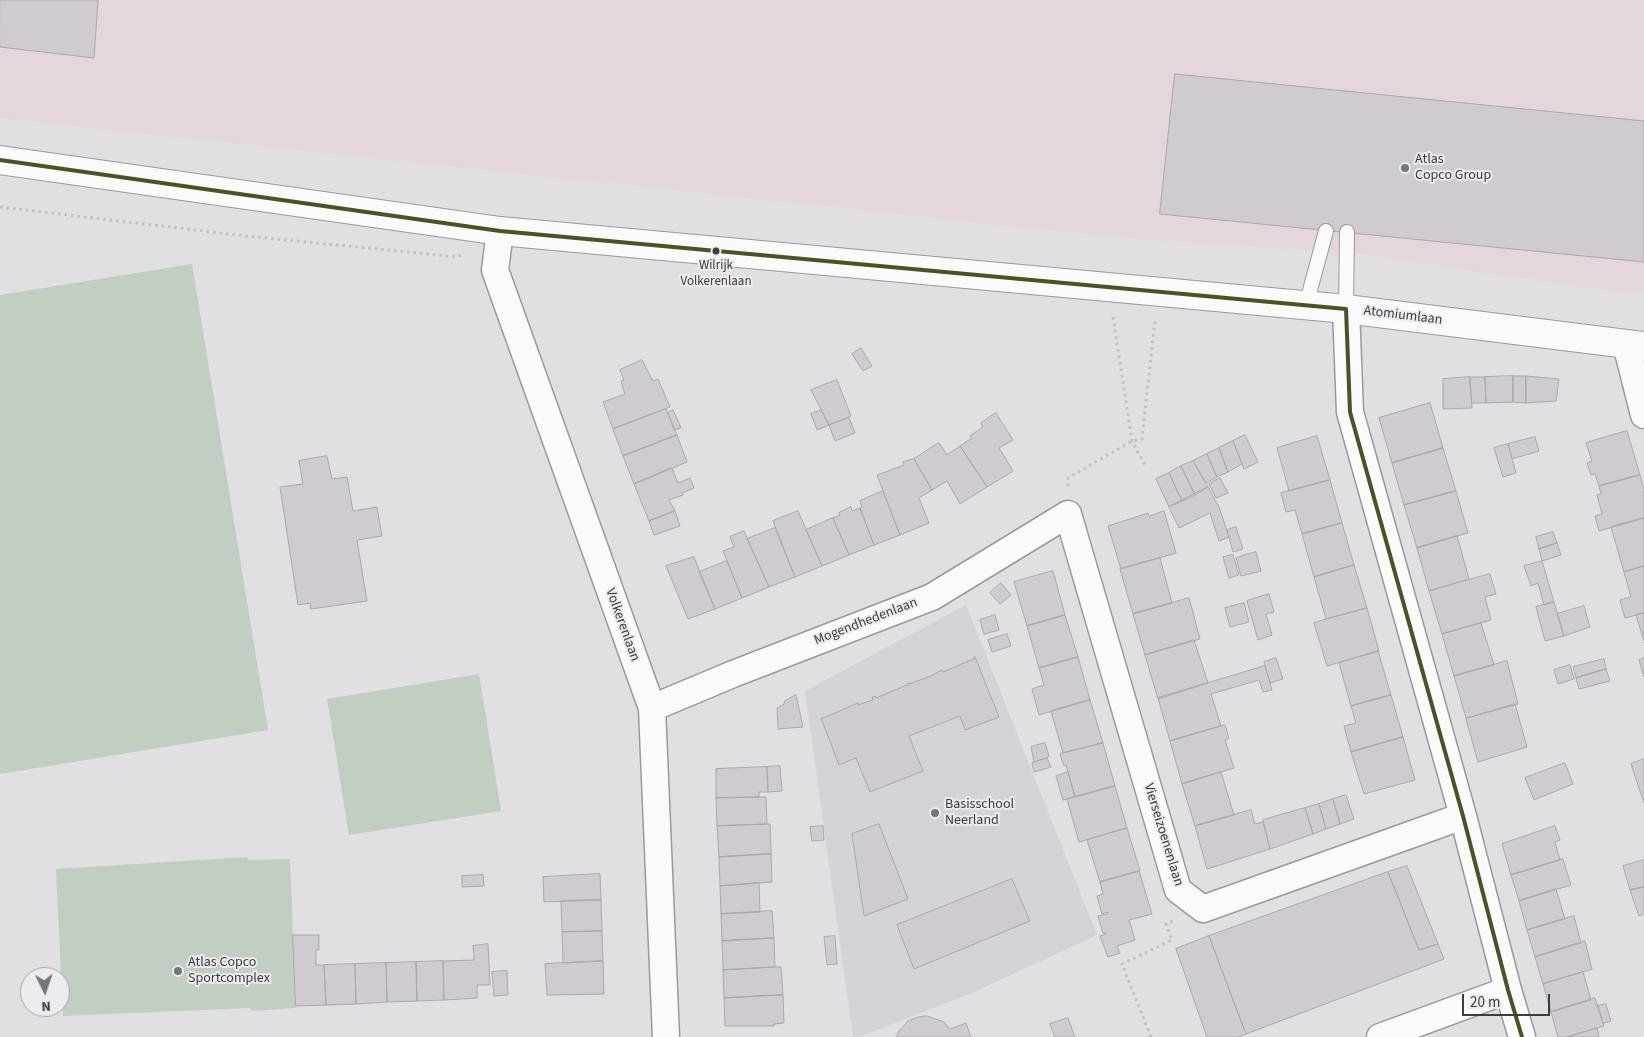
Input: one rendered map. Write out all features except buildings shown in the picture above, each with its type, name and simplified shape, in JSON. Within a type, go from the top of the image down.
[{"type":"street","name":"Atomiumlaan","points":[[0,160],[500,231],[1346,309],[1635,345]]},
{"type":"street","name":"Volkerenlaan","points":[[500,231],[495,270],[652,708],[666,1037]]},
{"type":"street","points":[[1346,309],[1350,412],[1463,816],[1522,1037]]},
{"type":"street","points":[[1635,345],[1644,414]]},
{"type":"street","name":"Mogendhedenlaan","points":[[652,708],[732,674],[932,597],[1068,514]]},
{"type":"street","name":"Vierseizoenenlaan","points":[[1068,514],[1178,890],[1203,909]]},
{"type":"street","points":[[1203,909],[1463,816]]},
{"type":"street","points":[[1380,1037],[1508,990]]},
{"type":"lane","points":[[1306,306],[1326,231]]},
{"type":"lane","points":[[1346,309],[1347,232]]},
{"type":"path","points":[[0,208],[246,236],[457,257],[500,231]]},
{"type":"path","points":[[1109,287],[1132,442],[1145,465]]},
{"type":"path","points":[[1068,514],[1068,478],[1132,442],[1142,439],[1158,292]]},
{"type":"path","points":[[1151,1037],[1122,964],[1172,940],[1166,924],[1203,909]]},
{"type":"shaded area","points":[[0,0],[1644,0],[1644,293],[1596,289],[1354,253],[1113,237],[0,118]]},
{"type":"shaded area","name":"Basisschool Neerland","points":[[966,605],[1097,935],[972,993],[859,1037],[853,1037],[805,691]]},
{"type":"green space","points":[[192,264],[268,730],[0,774],[0,295]]},
{"type":"green space","points":[[479,674],[501,811],[349,835],[327,699]]},
{"type":"green space","name":"Atlas Copco Sportcomplex","points":[[247,857],[248,860],[290,859],[296,1008],[252,1011],[250,1008],[70,1016],[70,967],[61,967],[56,869]]},
{"type":"transit line","points":[[0,160],[500,231],[1346,309]]},
{"type":"transit line","points":[[1346,309],[1350,412],[1463,816],[1522,1037]]},
{"type":"place","name":"Atlas Copco Group","points":[[1405,168]]},
{"type":"place","name":"Wilrijk Volkerenlaan","points":[[716,251]]},
{"type":"place","name":"Basisschool Neerland","points":[[935,813]]},
{"type":"place","name":"Atlas Copco Sportcomplex","points":[[178,971]]}]
